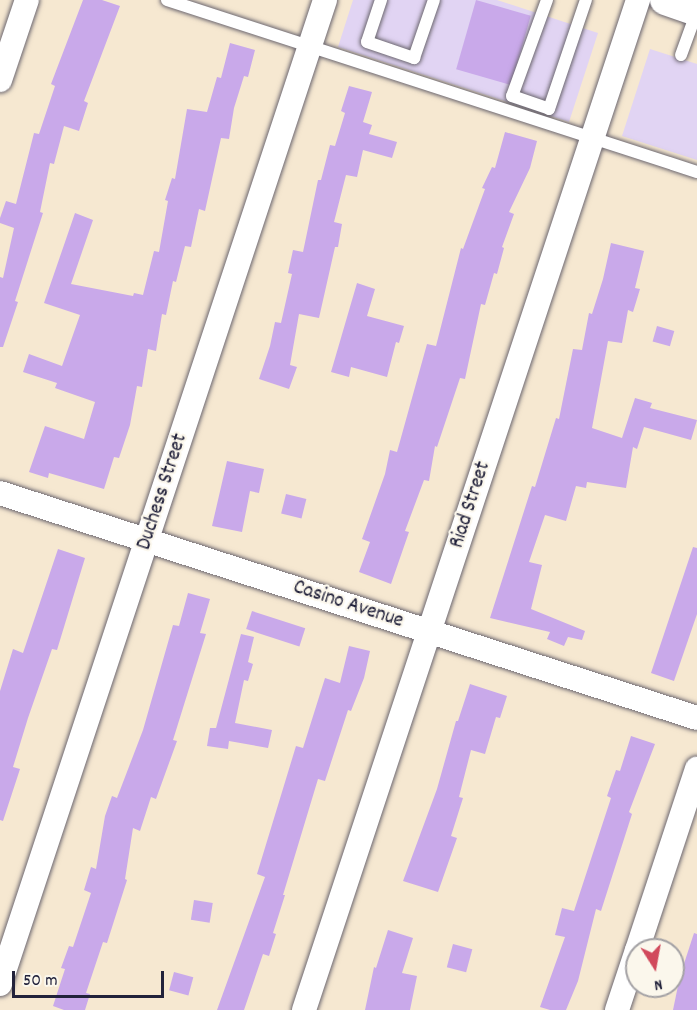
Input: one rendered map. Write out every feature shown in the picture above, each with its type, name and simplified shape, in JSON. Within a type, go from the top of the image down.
[{"type":"street","points":[[0,80],[27,0]]},
{"type":"street","name":"Duchess Street","points":[[0,984],[325,0]]},
{"type":"street","name":"Riad Street","points":[[304,1010],[638,0]]},
{"type":"street","points":[[665,0],[697,11]]},
{"type":"street","name":"Casino Avenue","points":[[0,493],[697,718]]},
{"type":"street","points":[[641,938],[697,769]]},
{"type":"street","points":[[617,1010],[625,986]]},
{"type":"lane","points":[[167,0],[697,172]]},
{"type":"lane","points":[[381,0],[367,42],[414,58],[434,0]]},
{"type":"lane","points":[[547,0],[512,96],[549,109],[586,0]]},
{"type":"lane","points":[[681,55],[697,11]]},
{"type":"shaded area","points":[[353,0],[497,0],[598,33],[569,122],[338,47]]},
{"type":"shaded area","points":[[650,49],[697,64],[697,160],[622,136]]},
{"type":"building","points":[[83,0],[102,0],[120,6],[84,101],[88,103],[79,131],[64,126],[54,164],[50,163],[40,212],[43,213],[15,301],[18,302],[3,347],[0,347],[0,277],[3,278],[14,228],[0,223],[0,218],[6,201],[16,204],[34,133],[39,134],[55,86],[51,84]]},
{"type":"building","points":[[476,0],[531,16],[511,85],[456,69]]},
{"type":"building","points":[[230,43],[255,50],[248,77],[244,76],[234,108],[229,139],[221,138],[205,211],[199,209],[191,247],[185,246],[176,282],[173,281],[166,315],[162,314],[156,351],[148,349],[142,387],[137,386],[130,425],[119,458],[114,457],[104,489],[49,473],[48,478],[29,472],[45,426],[84,439],[95,402],[55,388],[57,383],[23,372],[29,354],[62,366],[80,315],[44,303],[75,213],[93,220],[71,284],[133,296],[134,293],[143,295],[154,251],[159,252],[168,201],[165,200],[172,178],[175,179],[187,109],[207,112],[217,77],[221,78]]},
{"type":"building","points":[[349,86],[372,92],[363,122],[372,125],[369,134],[397,142],[392,158],[363,150],[357,177],[346,175],[334,222],[342,224],[338,247],[335,247],[319,318],[299,314],[290,365],[297,367],[289,389],[259,379],[275,322],[281,323],[292,274],[288,273],[293,250],[303,252],[318,180],[321,180],[330,145],[335,146],[345,113],[341,111]]},
{"type":"building","points":[[505,132],[537,141],[530,168],[509,212],[514,214],[502,247],[504,248],[497,274],[494,273],[485,305],[481,304],[465,379],[460,378],[437,447],[435,446],[429,481],[424,480],[405,531],[409,532],[391,584],[359,572],[370,542],[362,539],[385,474],[390,450],[397,452],[427,344],[436,346],[461,248],[463,249],[485,189],[482,188],[492,167],[495,168]]},
{"type":"building","points":[[611,243],[644,251],[635,288],[640,289],[633,312],[628,310],[622,343],[608,341],[592,428],[622,438],[635,398],[652,403],[650,408],[697,420],[691,440],[644,427],[637,449],[633,447],[626,488],[587,482],[586,488],[576,486],[566,521],[545,515],[529,562],[542,565],[531,609],[585,631],[582,640],[568,637],[564,646],[547,639],[550,632],[490,618],[532,486],[535,487],[556,418],[559,419],[573,349],[582,350],[589,313],[592,314]]},
{"type":"building","points":[[357,283],[375,289],[367,316],[404,326],[399,343],[396,342],[387,377],[351,367],[349,377],[331,372]]},
{"type":"building","points":[[657,326],[674,331],[670,346],[653,341]]},
{"type":"building","points":[[227,461],[264,469],[259,493],[250,491],[242,532],[212,526]]},
{"type":"building","points":[[286,494],[306,499],[302,518],[281,513]]},
{"type":"building","points":[[693,547],[697,548],[697,614],[674,681],[651,673]]},
{"type":"building","points":[[58,549],[85,558],[57,650],[52,649],[28,718],[13,767],[20,769],[3,821],[0,820],[0,691],[13,649],[23,653]]},
{"type":"building","points":[[188,593],[210,599],[200,633],[206,634],[173,740],[177,741],[156,799],[151,797],[140,831],[133,828],[125,879],[127,880],[107,943],[103,942],[86,993],[90,994],[85,1010],[64,1010],[53,1006],[65,969],[61,968],[69,946],[73,947],[91,893],[84,890],[91,867],[96,869],[105,816],[112,796],[117,798],[143,730],[173,625],[179,626]]},
{"type":"building","points":[[252,611],[305,628],[299,646],[246,629]]},
{"type":"building","points":[[241,634],[254,637],[248,662],[253,664],[248,681],[244,680],[235,723],[272,730],[268,748],[229,741],[228,749],[207,746],[210,728],[216,728]]},
{"type":"building","points":[[349,646],[370,651],[364,678],[351,711],[348,710],[325,781],[318,779],[283,895],[285,895],[273,933],[276,934],[269,956],[263,954],[244,1010],[217,1010],[265,877],[257,874],[296,746],[303,748],[325,678],[340,683]]},
{"type":"building","points":[[470,684],[507,696],[500,718],[496,717],[485,754],[471,750],[459,797],[463,798],[451,836],[457,838],[438,892],[403,881],[437,789],[456,721],[458,721]]},
{"type":"building","points":[[631,736],[655,744],[629,812],[632,814],[601,911],[596,909],[578,981],[566,1010],[550,1010],[540,1007],[565,937],[555,935],[562,908],[574,911],[611,798],[607,796],[616,770],[620,771]]},
{"type":"building","points":[[194,900],[213,903],[210,923],[191,920]]},
{"type":"building","points":[[388,930],[413,938],[402,973],[417,976],[410,1010],[365,1010],[374,967],[376,968]]},
{"type":"building","points":[[694,933],[697,934],[697,1010],[673,1010],[675,998],[685,998],[685,961]]},
{"type":"building","points":[[453,944],[472,949],[466,972],[447,967]]},
{"type":"building","points":[[174,972],[193,977],[188,996],[169,990]]}]
